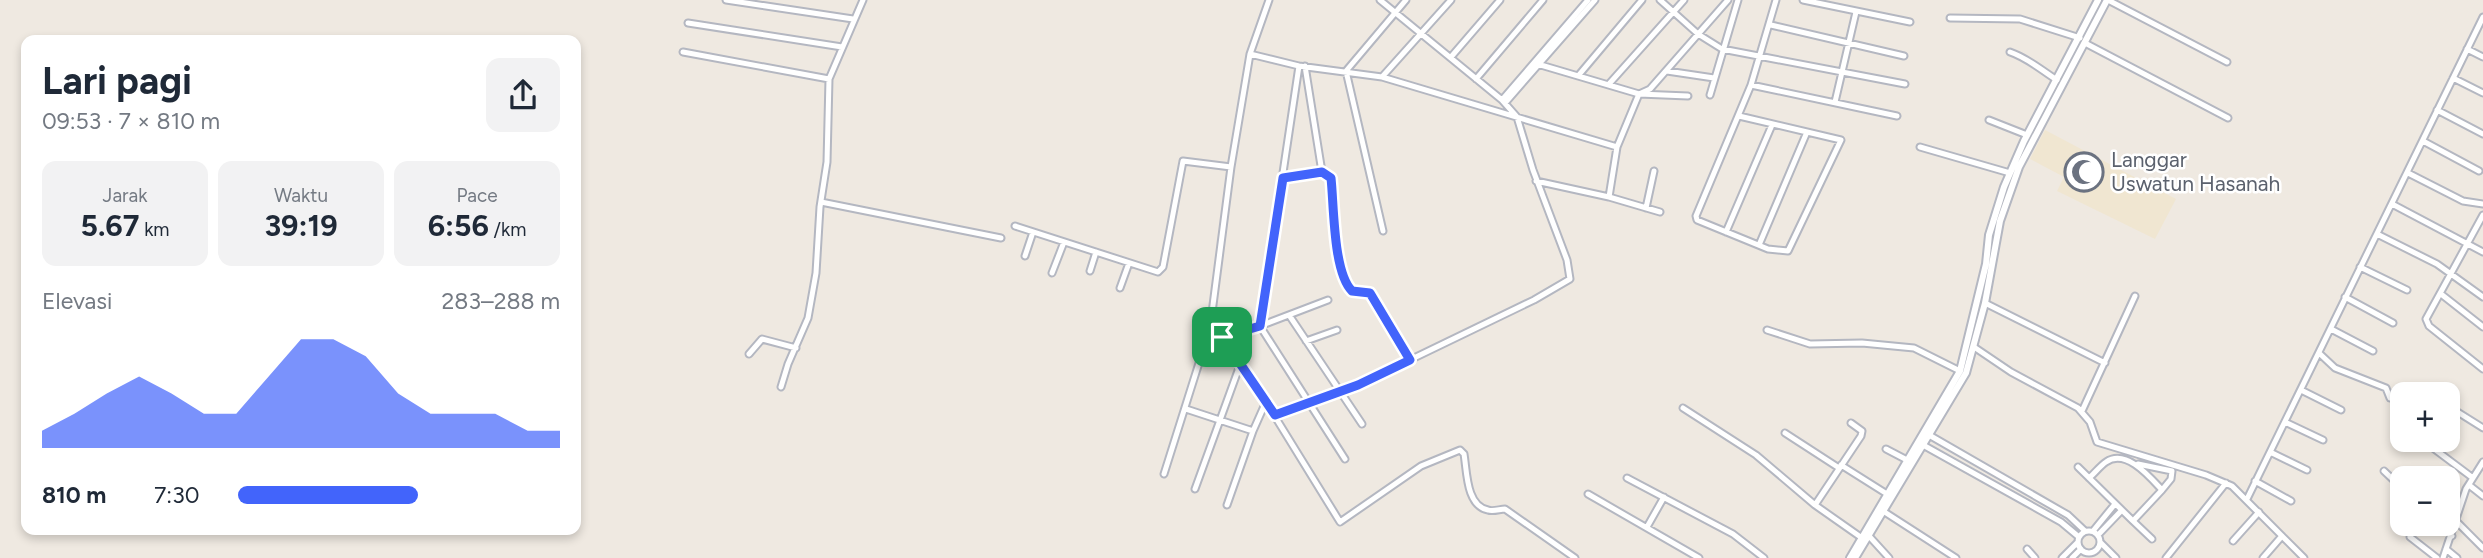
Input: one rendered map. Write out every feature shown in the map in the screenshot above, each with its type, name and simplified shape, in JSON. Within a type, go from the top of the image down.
[{"type":"street","points":[[726,0],[853,19]]},
{"type":"street","points":[[782,387],[808,318],[816,273],[827,162],[829,79],[863,0]]},
{"type":"street","points":[[1164,474],[1210,328],[1231,167],[1250,54],[1269,0]]},
{"type":"street","points":[[1275,415],[1340,392],[1410,360],[1570,279],[1567,260],[1536,181],[1517,117],[1451,57],[1380,0]]},
{"type":"street","points":[[1346,71],[1406,0]]},
{"type":"street","points":[[1382,77],[1451,0]]},
{"type":"street","points":[[1451,57],[1500,0]]},
{"type":"street","points":[[1476,79],[1544,0]]},
{"type":"street","points":[[1537,64],[1588,0]]},
{"type":"street","points":[[1503,102],[1595,0]]},
{"type":"street","points":[[1578,76],[1642,0]]},
{"type":"street","points":[[1660,0],[1698,34],[1722,49],[1905,83]]},
{"type":"street","points":[[1609,84],[1684,0]]},
{"type":"street","points":[[1609,197],[1617,147],[1639,94],[1650,89],[1728,0]]},
{"type":"street","points":[[1710,95],[1738,0]]},
{"type":"street","points":[[1739,116],[1842,140],[1791,248],[1782,253],[1697,220],[1696,216],[1751,85],[1771,25],[1776,0]]},
{"type":"street","points":[[1803,0],[1910,22]]},
{"type":"street","points":[[1839,8],[1840,0]]},
{"type":"street","points":[[1850,558],[1883,511],[1960,385],[1974,347],[1985,303],[2000,220],[2019,167],[2082,40],[2098,0]]},
{"type":"street","points":[[1855,558],[1887,494],[1960,371],[1986,264],[1989,235],[2010,173],[2057,80],[2107,0],[2227,62]]},
{"type":"street","points":[[1835,102],[1856,12]]},
{"type":"street","points":[[1950,18],[2021,19],[2082,40],[2228,118]]},
{"type":"street","points":[[2247,499],[2482,20]]},
{"type":"street","points":[[688,23],[842,47]]},
{"type":"street","points":[[1771,25],[1904,56]]},
{"type":"street","points":[[2467,50],[2483,57]]},
{"type":"street","points":[[683,52],[829,79]]},
{"type":"street","points":[[2010,52],[2027,58],[2032,65],[2057,80]]},
{"type":"street","points":[[1250,54],[1302,66],[1382,77],[1617,147]]},
{"type":"street","points":[[1537,64],[1639,94],[1688,96]]},
{"type":"street","points":[[1302,66],[1322,172]]},
{"type":"street","points":[[1302,66],[1260,326],[1345,459]]},
{"type":"street","points":[[1346,71],[1382,231]]},
{"type":"street","points":[[1667,71],[1714,78]]},
{"type":"street","points":[[2453,78],[2483,93]]},
{"type":"street","points":[[1751,85],[1897,116]]},
{"type":"street","points":[[2437,110],[2483,134]]},
{"type":"street","points":[[1989,120],[2027,135]]},
{"type":"street","points":[[1726,232],[1772,125]]},
{"type":"street","points":[[1759,245],[1807,132]]},
{"type":"street","points":[[2423,141],[2479,171]]},
{"type":"street","points":[[1920,147],[2010,173]]},
{"type":"street","points":[[1015,226],[1158,272],[1163,267],[1182,161],[1231,167]]},
{"type":"street","points":[[1646,208],[1654,171]]},
{"type":"street","points":[[1283,178],[1322,172],[1331,178],[1340,265],[1348,286],[1352,291],[1370,293],[1410,360]]},
{"type":"street","points":[[2408,173],[2463,201],[2483,204]]},
{"type":"street","points":[[1536,181],[1609,197],[1660,212]]},
{"type":"street","points":[[821,202],[1001,239]]},
{"type":"street","points":[[2392,204],[2483,251]]},
{"type":"street","points":[[2483,215],[2426,319],[2428,326],[2483,369]]},
{"type":"street","points":[[1025,256],[1033,232]]},
{"type":"street","points":[[2376,234],[2452,274],[2483,297]]},
{"type":"street","points":[[1052,273],[1064,242]]},
{"type":"street","points":[[1090,271],[1096,252]]},
{"type":"street","points":[[1120,288],[1129,263]]},
{"type":"street","points":[[2360,267],[2407,290]]},
{"type":"street","points":[[2441,294],[2483,327]]},
{"type":"street","points":[[2082,411],[2135,296]]},
{"type":"street","points":[[2345,298],[2393,323]]},
{"type":"street","points":[[1222,337],[1260,326],[1328,300]]},
{"type":"street","points":[[1985,303],[2105,363]]},
{"type":"street","points":[[1289,315],[1362,424]]},
{"type":"street","points":[[1210,328],[1222,337],[1275,415],[1340,523],[1421,466],[1452,451],[1460,450],[1464,454],[1471,493],[1476,503],[1489,511],[1505,509],[1575,558]]},
{"type":"street","points":[[2330,329],[2373,351]]},
{"type":"street","points":[[1766,330],[1810,344],[1862,343],[1914,348],[1960,371]]},
{"type":"street","points":[[1306,341],[1337,331]]},
{"type":"street","points":[[750,354],[762,339],[796,348]]},
{"type":"street","points":[[1974,347],[2011,372],[2082,411],[2090,422],[2097,442],[2226,483],[2247,499],[2303,558]]},
{"type":"street","points":[[2319,353],[2335,368],[2386,388],[2390,398]]},
{"type":"street","points":[[1195,489],[1240,365]]},
{"type":"street","points":[[2301,390],[2341,410]]},
{"type":"street","points":[[1227,505],[1265,404]]},
{"type":"street","points":[[1683,408],[1756,455],[1815,505],[1865,537],[1889,558]]},
{"type":"street","points":[[1186,409],[1253,431]]},
{"type":"street","points":[[2460,414],[2483,428]]},
{"type":"street","points":[[2285,422],[2323,440]]},
{"type":"street","points":[[1815,505],[1862,433],[1851,423]]},
{"type":"street","points":[[1785,433],[1887,494]]},
{"type":"street","points":[[1929,435],[2068,515],[2085,531],[2097,536],[2116,558]]},
{"type":"street","points":[[1923,445],[2061,522],[2078,539],[2081,549]]},
{"type":"street","points":[[1886,449],[1907,460]]},
{"type":"street","points":[[2270,452],[2307,470]]},
{"type":"street","points":[[2438,452],[2473,478]]},
{"type":"street","points":[[2089,478],[2107,461],[2124,459],[2135,464],[2172,471],[2171,479],[2133,521]]},
{"type":"street","points":[[2460,510],[2469,485],[2483,462]]},
{"type":"street","points":[[2135,464],[2162,490]]},
{"type":"street","points":[[2078,467],[2152,539]]},
{"type":"street","points":[[2384,471],[2390,477]]},
{"type":"street","points":[[1627,478],[1733,534],[1760,556]]},
{"type":"street","points":[[2255,481],[2291,501]]},
{"type":"street","points":[[2166,558],[2226,483]]},
{"type":"street","points":[[2469,485],[2483,496]]},
{"type":"street","points":[[1588,494],[1699,558]]},
{"type":"street","points":[[1647,527],[1664,497]]},
{"type":"street","points":[[2094,551],[2097,536],[2115,504]]},
{"type":"street","points":[[1883,511],[1956,558]]},
{"type":"street","points":[[2097,536],[2121,511]]},
{"type":"street","points":[[2233,541],[2259,512]]},
{"type":"street","points":[[2460,525],[2483,548]]},
{"type":"street","points":[[2062,558],[2085,531]]},
{"type":"street","points":[[2263,558],[2283,536]]},
{"type":"street","points":[[2410,537],[2440,558],[2452,536]]},
{"type":"street","points":[[2026,549],[2035,558]]},
{"type":"street","points":[[2081,549],[2094,551],[2101,558]]},
{"type":"street","points":[[2072,558],[2081,549]]},
{"type":"street","points":[[2446,550],[2457,558]]},
{"type":"shaded area","points":[[2045,130],[2176,199],[2155,239],[2057,191],[2064,177],[2030,159]]},
{"type":"place","name":"Langgar Uswatun Hasanah","points":[[2084,172]]},
{"type":"route","points":[[1322,172],[1331,178],[1340,265],[1349,289],[1357,292],[1367,290],[1370,293],[1410,360],[1358,385],[1275,415],[1222,337],[1260,326],[1283,178],[1322,172]]}]
